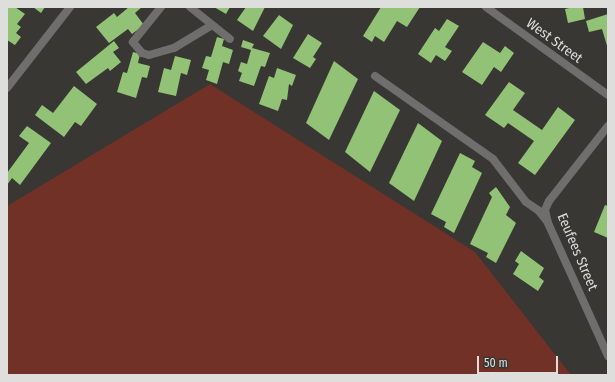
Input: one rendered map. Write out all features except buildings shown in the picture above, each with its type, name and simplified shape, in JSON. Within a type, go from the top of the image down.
[{"type":"street","points":[[7,88],[70,7]]},
{"type":"street","points":[[161,7],[133,42],[142,53],[149,55],[174,48],[212,25]]},
{"type":"street","points":[[190,7],[230,39]]},
{"type":"street","name":"West Street","points":[[486,7],[608,95]]},
{"type":"street","points":[[375,76],[493,159],[526,202],[538,210],[548,223]]},
{"type":"street","name":"Eeufees Street","points":[[608,126],[548,201],[545,210],[548,223],[608,356]]},
{"type":"shaded area","points":[[210,84],[475,252],[571,375],[7,375],[7,206]]}]
